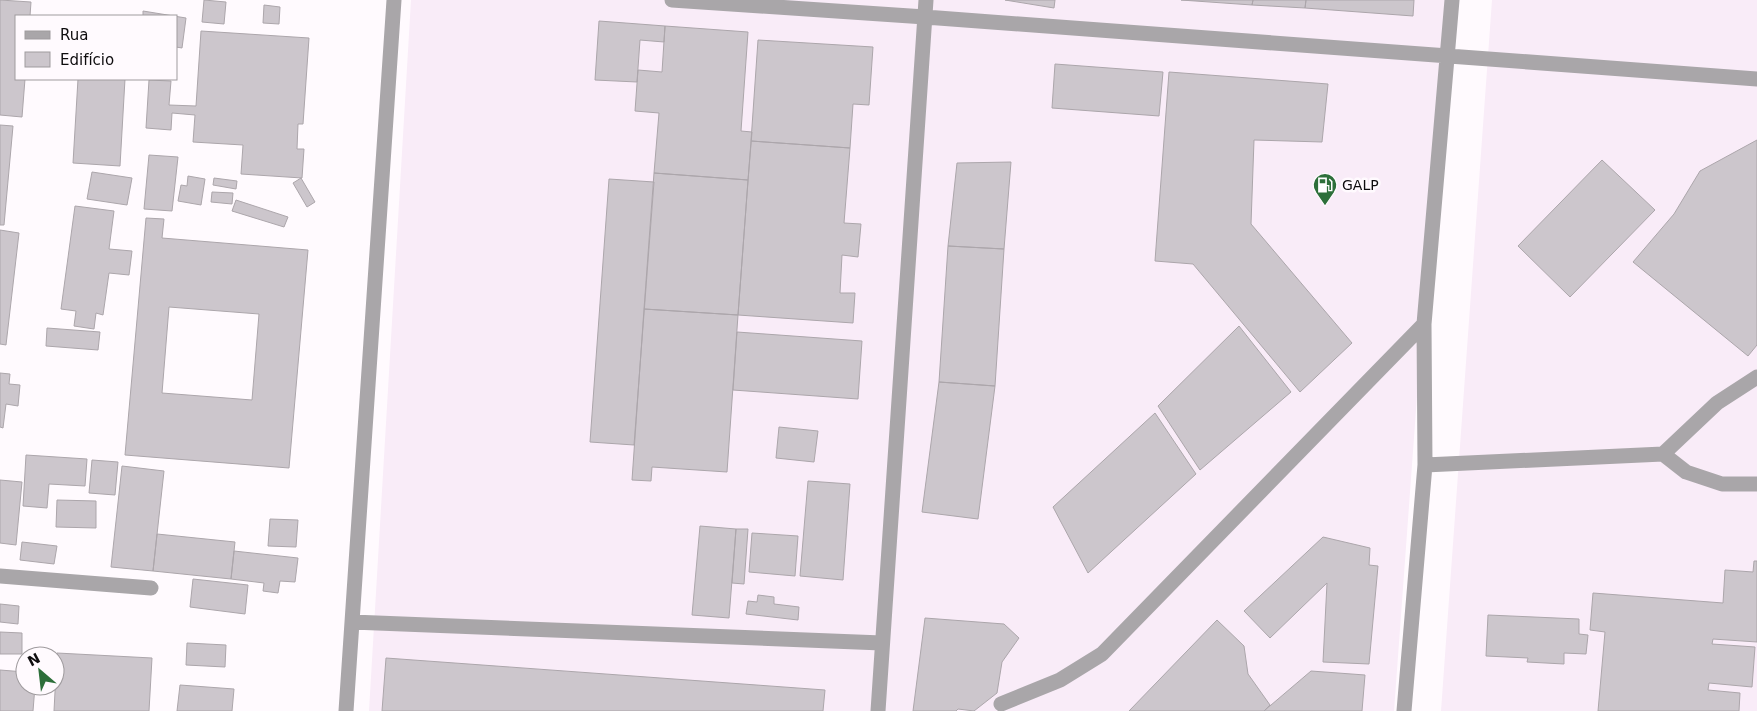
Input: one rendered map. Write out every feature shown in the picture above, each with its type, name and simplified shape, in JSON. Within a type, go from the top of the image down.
[{"type":"street","points":[[346,711],[394,0]]},
{"type":"street","points":[[672,0],[925,16],[1757,79]]},
{"type":"street","points":[[878,711],[926,0]]},
{"type":"street","points":[[1404,711],[1425,465],[1424,324],[1452,0]]},
{"type":"street","points":[[1002,704],[1060,680],[1102,654],[1424,324]]},
{"type":"street","points":[[1663,454],[1717,403],[1757,377]]},
{"type":"street","points":[[1425,465],[1663,454],[1686,472],[1722,484],[1757,484]]},
{"type":"street","points":[[0,576],[151,588]]},
{"type":"street","points":[[352,622],[882,643]]},
{"type":"shaded area","points":[[411,0],[1446,0],[1394,711],[369,711]]},
{"type":"shaded area","points":[[1492,0],[1757,0],[1757,711],[1441,711]]},
{"type":"building","points":[[0,0],[31,2],[30,15],[15,15],[15,80],[25,80],[22,117],[0,115]]},
{"type":"building","points":[[204,0],[226,2],[224,24],[202,22]]},
{"type":"building","points":[[1005,0],[1055,0],[1054,8]]},
{"type":"building","points":[[1181,0],[1253,0],[1252,5]]},
{"type":"building","points":[[1253,0],[1306,0],[1305,8],[1252,5]]},
{"type":"building","points":[[1306,0],[1414,0],[1413,16],[1305,8]]},
{"type":"building","points":[[264,5],[280,7],[279,24],[263,23]]},
{"type":"building","points":[[143,11],[168,15],[143,15]]},
{"type":"building","points":[[178,16],[186,18],[182,48],[178,47]]},
{"type":"building","points":[[599,21],[665,26],[664,42],[640,40],[637,82],[595,80]]},
{"type":"building","points":[[665,26],[748,32],[741,131],[752,132],[748,180],[654,173],[659,113],[635,111],[638,70],[662,72]]},
{"type":"building","points":[[201,31],[309,38],[303,124],[298,124],[297,149],[304,149],[302,178],[241,174],[243,145],[193,142],[195,115],[172,113],[171,130],[146,128],[149,80],[171,81],[169,105],[196,106]]},
{"type":"building","points":[[758,40],[873,47],[869,105],[853,104],[850,148],[751,141]]},
{"type":"building","points":[[1055,64],[1163,72],[1159,116],[1052,108]]},
{"type":"building","points":[[1169,72],[1328,84],[1322,142],[1254,140],[1251,224],[1352,343],[1300,392],[1193,264],[1155,261]]},
{"type":"building","points":[[78,80],[125,80],[120,166],[73,163]]},
{"type":"building","points":[[0,125],[13,126],[4,225],[0,225]]},
{"type":"building","points":[[1757,140],[1757,345],[1748,356],[1633,262],[1674,214],[1700,171]]},
{"type":"building","points":[[751,141],[850,148],[844,223],[861,224],[858,257],[842,255],[840,293],[855,293],[853,323],[738,315]]},
{"type":"building","points":[[149,155],[178,157],[172,211],[144,209]]},
{"type":"building","points":[[1602,160],[1655,210],[1570,297],[1518,246]]},
{"type":"building","points":[[1011,162],[1004,249],[948,246],[957,163]]},
{"type":"building","points":[[92,172],[132,178],[127,205],[87,199]]},
{"type":"building","points":[[654,173],[748,180],[738,315],[644,309]]},
{"type":"building","points":[[188,176],[205,179],[201,205],[178,201],[181,185],[187,186]]},
{"type":"building","points":[[214,178],[237,181],[236,189],[213,185]]},
{"type":"building","points":[[301,178],[315,202],[307,207],[293,183]]},
{"type":"building","points":[[609,179],[654,182],[634,445],[590,442]]},
{"type":"building","points":[[212,192],[233,193],[232,204],[211,202]]},
{"type":"building","points":[[236,200],[288,217],[284,227],[232,211]]},
{"type":"building","points":[[75,206],[114,211],[109,249],[132,251],[129,275],[109,273],[103,315],[96,313],[94,329],[74,326],[76,311],[61,309]]},
{"type":"building","points":[[146,218],[164,219],[162,238],[308,250],[289,468],[125,455]],"holes":[[[169,307],[259,314],[252,400],[162,393]]]},
{"type":"building","points":[[0,230],[19,233],[6,345],[0,344]]},
{"type":"building","points":[[948,246],[1004,249],[995,386],[939,382]]},
{"type":"building","points":[[644,309],[738,315],[727,472],[652,467],[651,481],[632,480]]},
{"type":"building","points":[[1239,326],[1291,392],[1200,470],[1158,406]]},
{"type":"building","points":[[47,328],[100,332],[98,350],[46,346]]},
{"type":"building","points":[[737,332],[862,341],[858,399],[733,390]]},
{"type":"building","points":[[0,373],[10,374],[9,384],[20,385],[18,406],[6,404],[3,428],[0,427]]},
{"type":"building","points":[[939,382],[995,386],[978,519],[922,512]]},
{"type":"building","points":[[1155,413],[1196,474],[1088,573],[1053,507]]},
{"type":"building","points":[[779,427],[818,431],[814,462],[776,458]]},
{"type":"building","points":[[26,455],[87,459],[85,486],[49,484],[47,508],[23,506]]},
{"type":"building","points":[[92,460],[118,462],[115,495],[89,493]]},
{"type":"building","points":[[122,466],[164,471],[153,571],[111,567]]},
{"type":"building","points":[[0,480],[22,482],[16,545],[0,543]]},
{"type":"building","points":[[808,481],[850,484],[843,580],[800,576]]},
{"type":"building","points":[[57,500],[96,501],[96,528],[56,527]]},
{"type":"building","points":[[270,519],[298,520],[296,547],[268,546]]},
{"type":"building","points":[[700,526],[736,529],[729,618],[692,615]]},
{"type":"building","points":[[736,529],[748,529],[744,584],[732,583]]},
{"type":"building","points":[[752,533],[798,536],[795,576],[749,572]]},
{"type":"building","points":[[157,534],[235,542],[231,579],[153,571]]},
{"type":"building","points":[[1323,537],[1370,548],[1369,565],[1378,566],[1369,664],[1323,662],[1327,583],[1270,638],[1244,611]]},
{"type":"building","points":[[22,542],[57,546],[54,564],[20,560]]},
{"type":"building","points":[[234,551],[298,558],[295,582],[280,581],[278,593],[263,591],[264,583],[231,579]]},
{"type":"building","points":[[1754,561],[1757,561],[1757,642],[1713,639],[1712,644],[1755,647],[1752,687],[1709,683],[1708,690],[1740,693],[1739,711],[1598,711],[1605,632],[1590,630],[1593,593],[1723,603],[1725,570],[1753,572]]},
{"type":"building","points":[[193,579],[248,585],[245,614],[190,607]]},
{"type":"building","points":[[758,595],[774,597],[774,604],[799,607],[798,620],[746,614],[748,601],[757,602]]},
{"type":"building","points":[[0,604],[19,606],[18,624],[0,622]]},
{"type":"building","points":[[1488,615],[1579,619],[1579,634],[1588,635],[1586,654],[1564,653],[1564,664],[1527,662],[1528,658],[1486,656]]},
{"type":"building","points":[[925,618],[1004,624],[1019,638],[1002,662],[997,693],[974,711],[958,709],[956,711],[913,711]]},
{"type":"building","points":[[1217,620],[1244,646],[1248,674],[1270,705],[1264,711],[1129,711]]},
{"type":"building","points":[[0,632],[22,633],[22,646],[15,646],[15,654],[0,654]]},
{"type":"building","points":[[187,643],[226,645],[225,667],[186,665]]},
{"type":"building","points":[[65,653],[152,658],[149,711],[54,711],[55,696],[65,696]]},
{"type":"building","points":[[386,658],[825,690],[823,711],[382,711]]},
{"type":"building","points":[[0,670],[15,671],[15,696],[34,696],[33,711],[0,711]]},
{"type":"building","points":[[1311,671],[1365,675],[1362,711],[1264,711]]},
{"type":"building","points":[[180,685],[234,689],[232,711],[177,711]]},
{"type":"place","name":"GALP","points":[[1325,206]]}]
